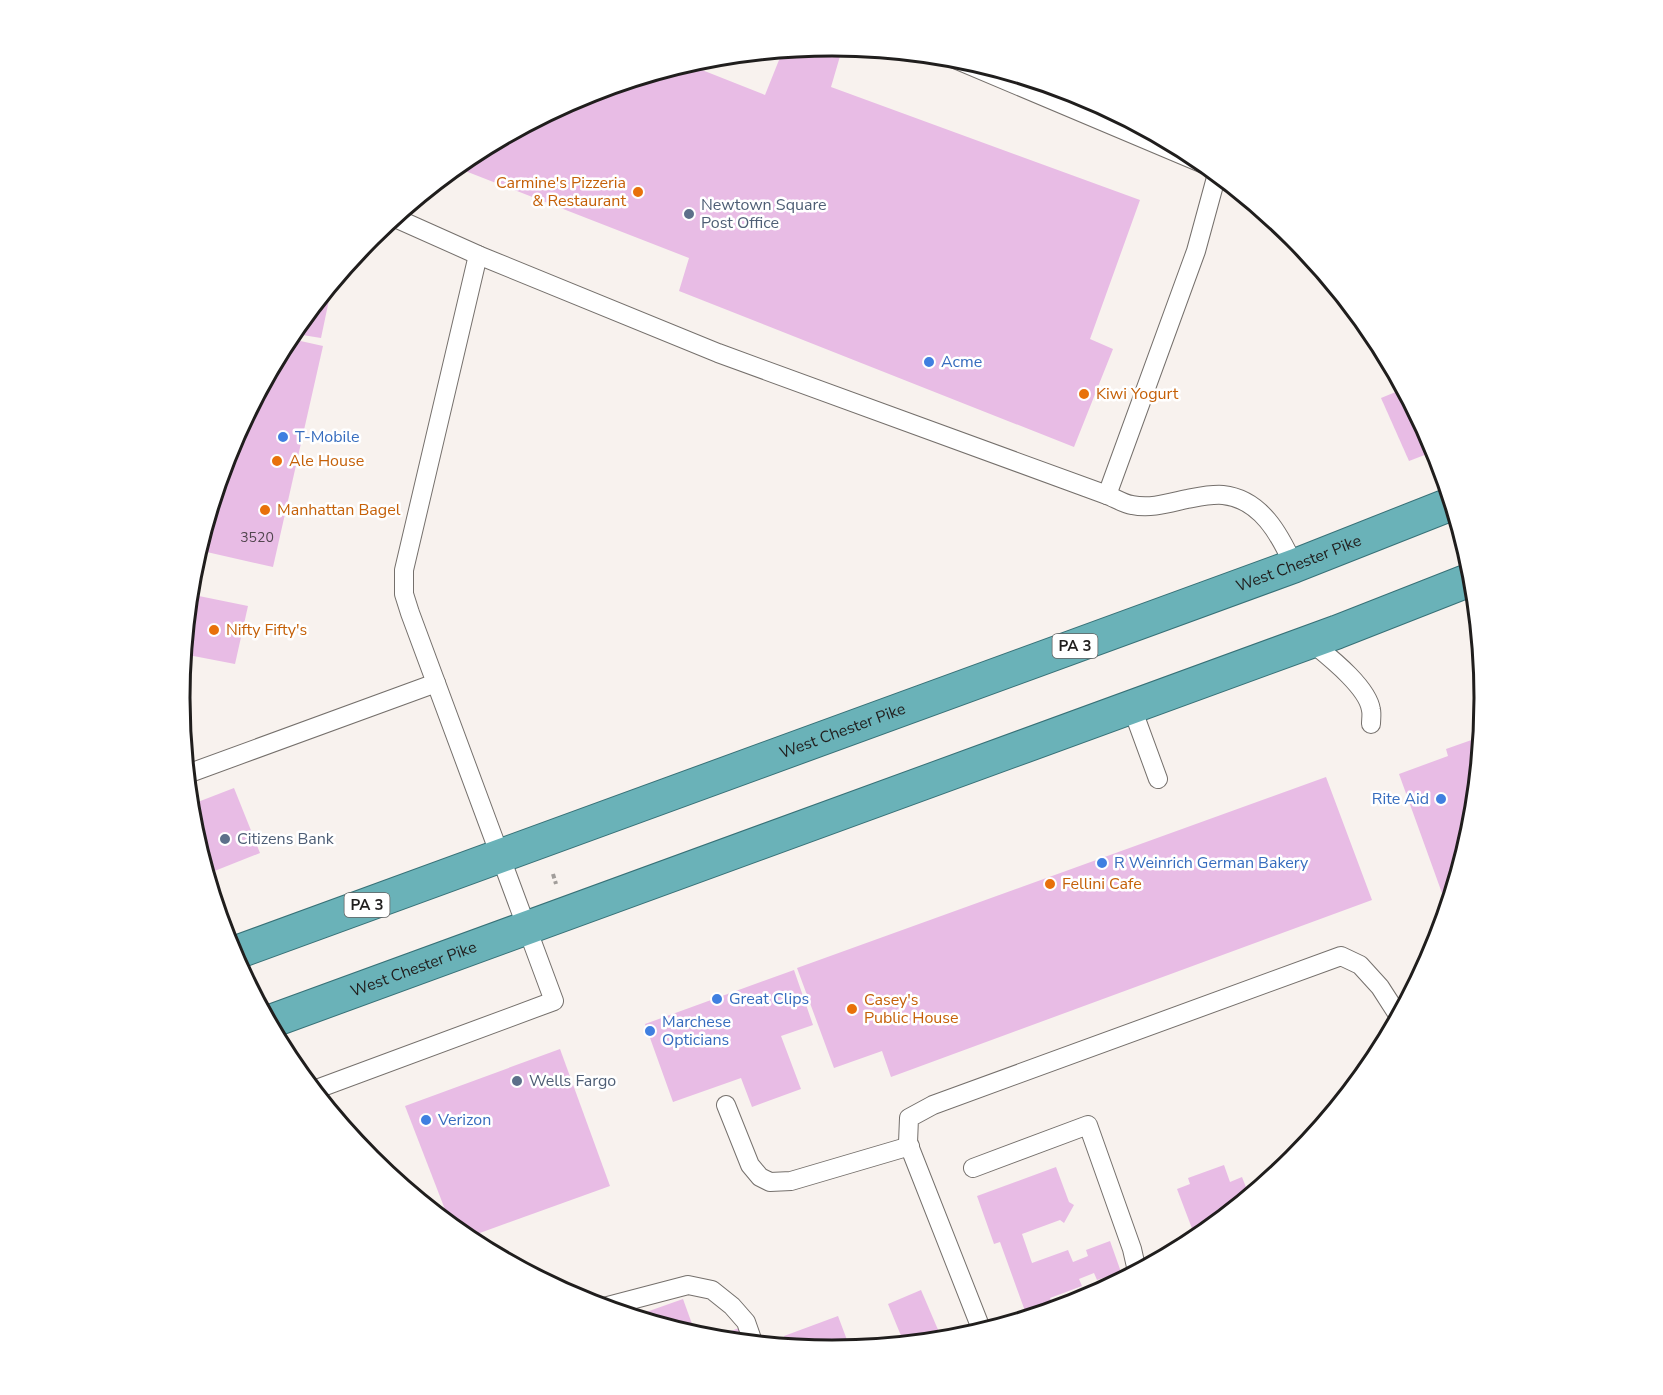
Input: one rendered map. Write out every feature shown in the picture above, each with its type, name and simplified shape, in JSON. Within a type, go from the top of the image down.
[{"type":"highway","name":"West Chester Pike","points":[[242,951],[1294,566],[1444,507]]},
{"type":"highway","name":"West Chester Pike","points":[[277,1019],[1311,642],[1463,583]]},
{"type":"lane","points":[[997,77],[1156,144]]},
{"type":"lane","points":[[1107,495],[1196,251],[1215,183]]},
{"type":"lane","points":[[402,221],[478,255],[718,353],[1130,505],[1145,507],[1205,495],[1224,495],[1242,501],[1259,511],[1273,525],[1283,540],[1294,566]]},
{"type":"lane","points":[[321,1087],[554,1001],[404,594],[403,578],[478,255]]},
{"type":"lane","points":[[1311,642],[1346,672],[1362,691],[1371,708],[1371,724]]},
{"type":"lane","points":[[194,771],[436,683]]},
{"type":"lane","points":[[1131,708],[1158,780]]},
{"type":"lane","points":[[978,1322],[908,1143],[909,1118],[933,1105],[1341,956],[1360,965],[1380,987],[1393,1007]]},
{"type":"lane","points":[[726,1105],[750,1165],[760,1177],[770,1182],[791,1181],[910,1146]]},
{"type":"lane","points":[[973,1168],[1088,1125],[1135,1262]]},
{"type":"lane","points":[[619,1303],[688,1285],[712,1290],[732,1306],[746,1322],[750,1334]]},
{"type":"path","points":[[553,873],[557,888]]},
{"type":"building","points":[[840,56],[831,87],[1140,200],[1090,339],[1113,349],[1074,447],[679,291],[689,258],[465,171],[511,142],[586,104],[665,77],[702,69],[765,95],[780,58]]},
{"type":"building","points":[[329,298],[321,338],[302,335]]},
{"type":"building","points":[[298,341],[323,346],[273,567],[206,552],[211,531],[238,452],[276,376]]},
{"type":"building","points":[[1395,392],[1426,455],[1409,461],[1381,398]]},
{"type":"building","name":"Nifty Fifty's","points":[[198,596],[248,606],[235,664],[191,656]]},
{"type":"building","name":"Rite Aid","points":[[1472,740],[1461,823],[1442,894],[1399,774],[1448,756],[1446,749]]},
{"type":"building","points":[[1326,777],[1372,900],[891,1077],[882,1051],[834,1068],[797,968]]},
{"type":"building","name":"Citizens Bank","points":[[234,788],[260,853],[213,871],[198,802]]},
{"type":"building","points":[[794,970],[813,1025],[781,1036],[801,1089],[752,1107],[741,1078],[673,1102],[645,1024]]},
{"type":"building","points":[[560,1049],[610,1186],[479,1233],[445,1210],[405,1106]]},
{"type":"building","points":[[1224,1165],[1230,1182],[1242,1177],[1246,1187],[1192,1228],[1177,1189],[1190,1184],[1188,1178]]},
{"type":"building","points":[[1056,1167],[1069,1202],[1074,1205],[1064,1223],[1060,1220],[1022,1234],[1032,1263],[1068,1250],[1073,1262],[1088,1256],[1086,1250],[1110,1241],[1120,1270],[1097,1280],[1094,1273],[1079,1279],[1082,1286],[1024,1309],[1000,1242],[994,1244],[977,1196]]},
{"type":"building","points":[[921,1290],[938,1330],[901,1335],[888,1304]]},
{"type":"building","points":[[683,1299],[692,1324],[665,1318],[646,1312]]},
{"type":"building","points":[[838,1316],[847,1339],[790,1338],[784,1336]]},
{"type":"place","name":"Carmine's Pizzeria & Restaurant","points":[[638,192]]},
{"type":"place","name":"Newtown Square Post Office","points":[[689,214]]},
{"type":"place","name":"Acme","points":[[929,362]]},
{"type":"place","name":"Kiwi Yogurt","points":[[1084,394]]},
{"type":"place","name":"T-Mobile","points":[[283,437]]},
{"type":"place","name":"Ale House","points":[[277,461]]},
{"type":"place","name":"Manhattan Bagel","points":[[265,510]]},
{"type":"place","name":"Nifty Fifty's","points":[[214,630]]},
{"type":"place","name":"Rite Aid","points":[[1441,799]]},
{"type":"place","name":"Citizens Bank","points":[[225,839]]},
{"type":"place","name":"R Weinrich German Bakery","points":[[1102,863]]},
{"type":"place","name":"Fellini Cafe","points":[[1050,884]]},
{"type":"place","name":"Great Clips","points":[[717,999]]},
{"type":"place","name":"Casey's Public House","points":[[852,1009]]},
{"type":"place","name":"Marchese Opticians","points":[[650,1031]]},
{"type":"place","name":"Wells Fargo","points":[[517,1081]]},
{"type":"place","name":"Verizon","points":[[426,1120]]}]
